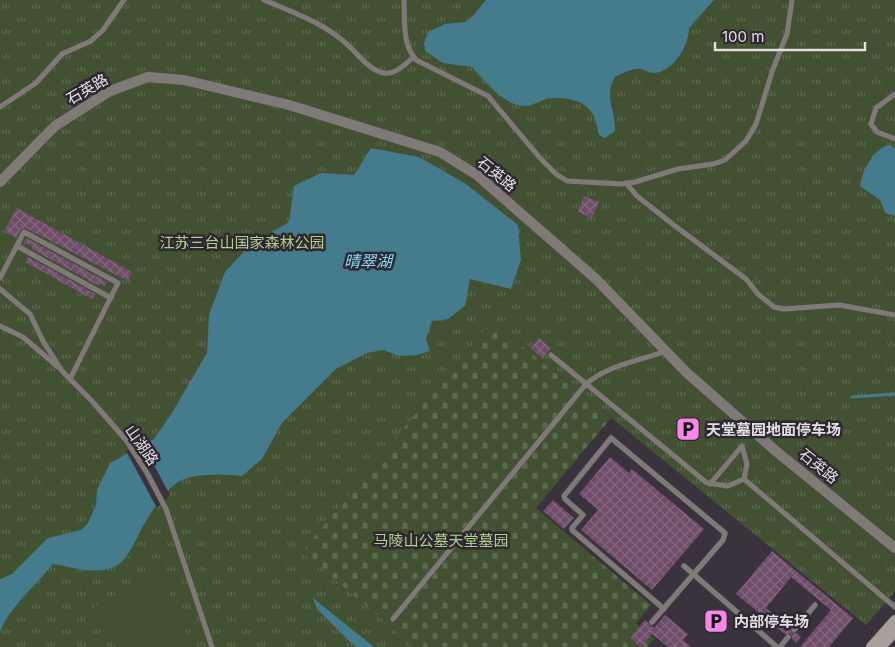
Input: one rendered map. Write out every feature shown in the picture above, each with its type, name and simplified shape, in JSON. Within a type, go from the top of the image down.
[{"type":"main road","points":[[885,643],[895,620]]},
{"type":"main road","points":[[871,647],[885,643],[895,632]]},
{"type":"street","name":"石英路","points":[[0,182],[55,126],[110,90],[148,77],[184,80],[289,105],[440,152],[477,175],[596,279],[686,372],[778,452],[895,548]]},
{"type":"lane","points":[[0,107],[36,83],[62,54],[91,41],[103,30],[124,0]]},
{"type":"lane","points":[[264,0],[311,19],[345,42],[370,66],[378,71],[386,74],[396,71],[414,57]]},
{"type":"lane","points":[[404,0],[405,35],[410,53],[414,57],[433,70],[463,82],[488,96],[540,158],[556,174],[567,181],[626,183],[678,169],[713,164],[725,160],[746,142],[756,124],[773,69],[787,34],[792,0]]},
{"type":"lane","points":[[895,94],[876,108],[871,124],[877,132],[895,138]]},
{"type":"lane","points":[[626,183],[637,196],[746,279],[758,294],[774,307],[784,310],[839,305],[895,315]]},
{"type":"lane","points":[[0,278],[24,232],[118,283],[70,379]]},
{"type":"lane","points":[[17,246],[111,298]]},
{"type":"lane","name":"山湖路","points":[[0,289],[30,314],[43,341],[62,371],[126,440],[147,473],[166,509],[212,647]]},
{"type":"lane","points":[[0,326],[23,336],[62,371]]},
{"type":"lane","points":[[393,619],[594,376],[666,351]]},
{"type":"lane","points":[[551,356],[710,484],[728,486],[744,479]]},
{"type":"lane","points":[[652,622],[664,609],[724,540],[725,533],[611,438],[564,496],[583,515],[572,530],[664,609]]},
{"type":"lane","points":[[710,484],[742,446],[747,464],[744,479]]},
{"type":"lane","points":[[744,479],[895,607]]},
{"type":"lane","points":[[684,566],[770,645],[779,647],[788,637]]},
{"type":"lane","points":[[794,630],[815,604]]},
{"type":"green space","name":"江苏三台山国家森林公园","points":[[0,0],[895,0],[895,592],[866,625],[492,321],[302,552],[415,647],[0,647]]},
{"type":"green space","name":"马陵山公墓天堂墓园","points":[[492,321],[611,418],[536,508],[651,605],[636,623],[654,639],[647,647],[415,647],[301,552]]},
{"type":"green space","points":[[163,578],[193,647],[117,647],[88,611],[134,585]]},
{"type":"water","points":[[486,0],[714,0],[689,28],[683,49],[668,68],[655,73],[635,69],[615,77],[610,90],[610,97],[615,131],[605,138],[599,135],[592,113],[584,104],[565,98],[552,98],[527,106],[516,105],[495,91],[472,67],[443,63],[425,51],[424,43],[428,32],[445,24],[465,22],[472,17]]},
{"type":"water","points":[[889,145],[895,148],[895,216],[885,213],[880,200],[860,186],[863,174],[874,155]]},
{"type":"water","name":"晴翠湖","points":[[371,148],[419,157],[466,184],[518,225],[521,260],[511,289],[470,279],[465,306],[448,319],[432,321],[426,339],[430,351],[417,355],[399,356],[383,350],[367,353],[336,369],[282,423],[262,459],[242,476],[200,476],[178,482],[156,506],[129,552],[118,565],[107,569],[92,570],[53,564],[9,614],[0,632],[0,579],[12,574],[48,538],[81,530],[88,523],[96,505],[97,490],[110,463],[154,439],[170,416],[207,353],[209,315],[225,272],[249,246],[289,222],[294,186],[321,173],[354,175]]},
{"type":"water","points":[[313,598],[374,647],[357,647],[349,641],[317,609]]},
{"type":"pier","points":[[142,443],[170,495],[157,508],[126,451]]},
{"type":"building","points":[[584,196],[599,202],[592,218],[578,212]]},
{"type":"building","points":[[17,208],[132,272],[128,281],[26,228],[21,229],[16,238],[4,231]]},
{"type":"building","points":[[26,238],[107,282],[104,286],[100,284],[99,286],[32,249],[33,247],[24,242]]},
{"type":"building","points":[[28,257],[95,294],[92,299],[25,262]]},
{"type":"building","points":[[539,338],[551,348],[542,358],[531,348]]},
{"type":"building","points":[[610,457],[629,473],[632,469],[704,529],[652,590],[581,530],[598,510],[579,494]]},
{"type":"building","points":[[553,500],[574,518],[564,529],[543,511]]},
{"type":"building","points":[[772,551],[853,618],[829,647],[800,647],[831,610],[791,577],[766,608],[790,628],[792,634],[797,633],[801,637],[796,643],[792,639],[791,634],[785,634],[736,594]]},
{"type":"building","points":[[665,615],[688,634],[683,640],[691,647],[668,647],[652,634],[641,647],[630,638],[645,620],[654,628]]},
{"type":"waterway","points":[[852,397],[895,394]]},
{"type":"place","name":"天堂墓园地面停车场","points":[[688,429]]},
{"type":"place","name":"内部停车场","points":[[716,621]]}]
